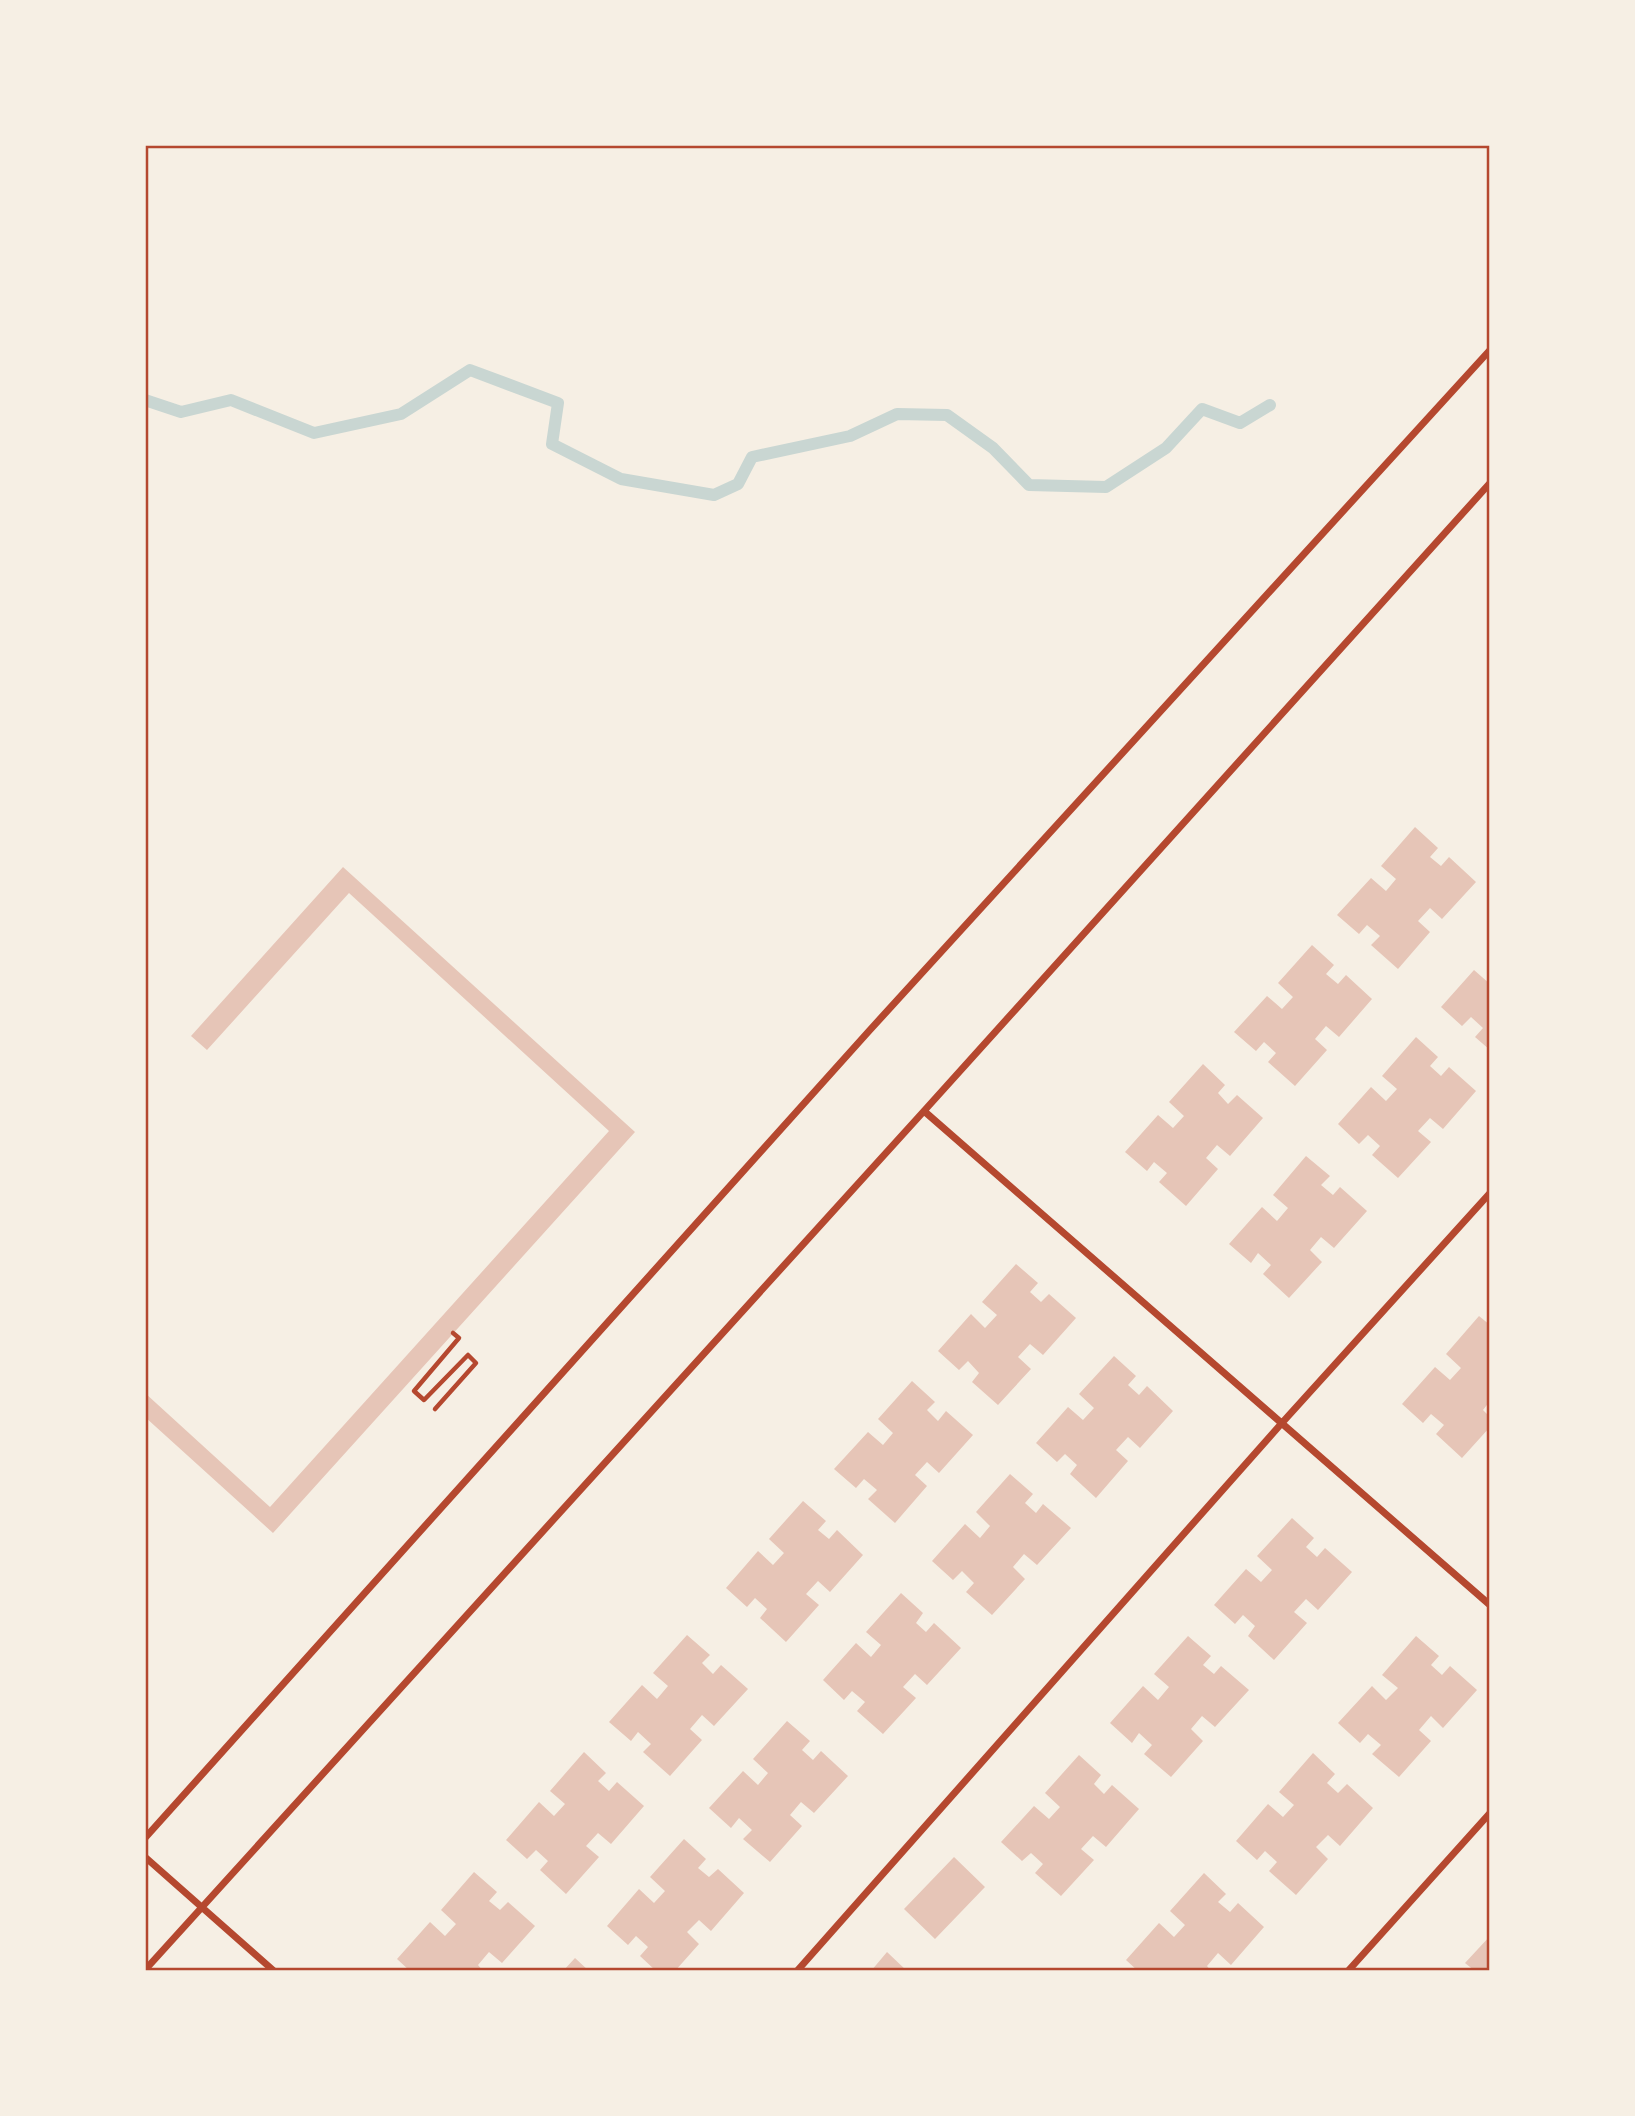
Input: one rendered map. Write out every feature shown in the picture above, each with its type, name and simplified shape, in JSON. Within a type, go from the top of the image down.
[{"type":"street","points":[[145,1838],[869,1031],[1490,350]]},
{"type":"street","points":[[145,1970],[1490,482]]},
{"type":"street","points":[[924,1111],[1490,1605]]},
{"type":"street","points":[[797,1971],[1281,1424],[1490,1193]]},
{"type":"street","points":[[1348,1971],[1490,1813]]},
{"type":"street","points":[[145,1857],[274,1971]]},
{"type":"path","points":[[435,1409],[476,1363],[468,1355],[424,1400],[414,1391],[459,1338],[453,1334]]},
{"type":"building","points":[[1415,827],[1438,848],[1430,857],[1441,866],[1449,857],[1476,882],[1442,919],[1430,908],[1418,921],[1430,932],[1398,969],[1371,945],[1380,936],[1367,925],[1359,934],[1337,915],[1371,878],[1386,891],[1396,879],[1381,866]]},
{"type":"building","points":[[343,867],[635,1132],[273,1533],[145,1417],[145,1393],[270,1507],[609,1131],[349,893],[207,1050],[191,1036]]},
{"type":"building","points":[[1312,945],[1334,965],[1326,974],[1338,984],[1346,975],[1372,999],[1339,1037],[1326,1026],[1315,1039],[1327,1050],[1295,1086],[1268,1062],[1276,1053],[1264,1042],[1256,1051],[1234,1032],[1267,996],[1282,1009],[1293,997],[1278,983]]},
{"type":"building","points":[[1474,970],[1490,984],[1490,1050],[1475,1037],[1483,1028],[1471,1017],[1462,1026],[1441,1007]]},
{"type":"building","points":[[1416,1037],[1438,1057],[1430,1066],[1441,1076],[1449,1067],[1476,1091],[1443,1129],[1430,1118],[1418,1131],[1431,1142],[1398,1178],[1372,1155],[1380,1146],[1368,1135],[1359,1144],[1338,1124],[1371,1087],[1386,1101],[1397,1089],[1382,1076]]},
{"type":"building","points":[[1203,1064],[1225,1085],[1218,1093],[1228,1104],[1237,1095],[1263,1118],[1230,1156],[1217,1145],[1206,1158],[1218,1169],[1186,1206],[1159,1182],[1167,1173],[1154,1162],[1147,1171],[1125,1152],[1158,1115],[1173,1128],[1184,1116],[1169,1102]]},
{"type":"building","points":[[1306,1156],[1330,1176],[1321,1185],[1333,1195],[1340,1187],[1367,1211],[1334,1248],[1321,1237],[1310,1250],[1322,1262],[1289,1298],[1263,1274],[1271,1265],[1258,1253],[1251,1263],[1229,1244],[1262,1207],[1277,1221],[1288,1208],[1273,1195]]},
{"type":"building","points":[[1016,1264],[1038,1283],[1030,1292],[1041,1302],[1049,1294],[1076,1318],[1043,1355],[1030,1344],[1018,1357],[1031,1369],[998,1405],[972,1382],[979,1373],[968,1361],[959,1370],[938,1351],[971,1314],[985,1328],[997,1315],[982,1302]]},
{"type":"building","points":[[1479,1316],[1490,1325],[1490,1401],[1483,1410],[1490,1417],[1490,1427],[1462,1458],[1436,1434],[1444,1425],[1431,1414],[1423,1423],[1402,1404],[1435,1367],[1450,1380],[1461,1368],[1446,1354]]},
{"type":"building","points":[[1114,1356],[1136,1376],[1128,1385],[1139,1395],[1147,1386],[1173,1411],[1140,1448],[1128,1437],[1116,1450],[1128,1461],[1096,1498],[1070,1474],[1077,1465],[1065,1454],[1057,1462],[1036,1443],[1068,1407],[1083,1420],[1094,1408],[1079,1394]]},
{"type":"building","points":[[912,1381],[935,1402],[927,1410],[938,1421],[946,1411],[973,1435],[939,1473],[927,1462],[915,1475],[927,1486],[895,1523],[868,1499],[877,1490],[864,1479],[856,1488],[834,1469],[868,1432],[883,1445],[893,1433],[878,1419]]},
{"type":"building","points":[[1010,1474],[1033,1494],[1025,1503],[1036,1513],[1043,1504],[1071,1528],[1037,1565],[1024,1554],[1013,1567],[1025,1579],[992,1615],[966,1592],[974,1583],[962,1571],[953,1580],[932,1561],[965,1524],[980,1538],[990,1526],[976,1512]]},
{"type":"building","points":[[803,1501],[826,1521],[818,1530],[829,1539],[837,1530],[863,1555],[830,1592],[818,1581],[806,1594],[819,1605],[786,1642],[760,1618],[767,1609],[755,1598],[747,1607],[726,1588],[758,1551],[773,1565],[784,1553],[769,1539]]},
{"type":"building","points":[[1292,1518],[1314,1538],[1306,1547],[1317,1557],[1325,1548],[1352,1572],[1318,1610],[1306,1599],[1294,1612],[1307,1623],[1274,1660],[1248,1636],[1255,1626],[1243,1615],[1235,1624],[1214,1605],[1246,1569],[1261,1582],[1272,1570],[1257,1556]]},
{"type":"building","points":[[901,1593],[923,1613],[916,1623],[926,1632],[934,1623],[961,1648],[927,1685],[915,1674],[903,1687],[916,1698],[883,1734],[857,1711],[865,1702],[852,1691],[844,1700],[823,1680],[856,1643],[871,1657],[881,1645],[866,1632]]},
{"type":"building","points":[[687,1635],[710,1655],[702,1663],[713,1674],[721,1665],[748,1689],[714,1726],[702,1715],[690,1729],[702,1740],[670,1776],[643,1752],[651,1744],[638,1732],[631,1741],[609,1722],[642,1685],[657,1699],[668,1686],[653,1673]]},
{"type":"building","points":[[1188,1636],[1211,1656],[1203,1665],[1214,1674],[1221,1666],[1249,1690],[1215,1727],[1202,1716],[1191,1729],[1203,1741],[1171,1777],[1144,1754],[1152,1745],[1139,1733],[1132,1743],[1110,1723],[1143,1686],[1158,1700],[1169,1687],[1154,1674]]},
{"type":"building","points":[[1416,1636],[1439,1656],[1431,1665],[1442,1675],[1450,1666],[1477,1690],[1443,1728],[1431,1716],[1419,1730],[1431,1741],[1399,1777],[1372,1754],[1381,1745],[1368,1734],[1360,1743],[1338,1723],[1372,1686],[1386,1700],[1398,1688],[1382,1675]]},
{"type":"building","points":[[787,1721],[810,1741],[802,1750],[813,1760],[821,1751],[848,1776],[814,1813],[801,1802],[790,1815],[802,1826],[770,1862],[743,1839],[752,1830],[739,1818],[731,1828],[709,1808],[743,1771],[758,1785],[768,1773],[753,1759]]},
{"type":"building","points":[[584,1752],[606,1773],[598,1781],[609,1791],[617,1782],[644,1806],[611,1844],[598,1833],[586,1846],[599,1857],[566,1894],[540,1870],[548,1861],[536,1850],[527,1859],[506,1840],[539,1802],[554,1816],[565,1804],[550,1791]]},
{"type":"building","points":[[1313,1753],[1335,1774],[1327,1783],[1338,1793],[1347,1784],[1373,1808],[1340,1846],[1328,1835],[1316,1847],[1328,1859],[1296,1895],[1269,1871],[1277,1862],[1265,1851],[1257,1860],[1236,1841],[1268,1804],[1283,1817],[1294,1805],[1279,1792]]},
{"type":"building","points":[[1079,1755],[1101,1775],[1094,1784],[1104,1794],[1112,1785],[1139,1809],[1106,1847],[1093,1836],[1081,1849],[1094,1860],[1061,1896],[1035,1873],[1043,1864],[1031,1853],[1022,1861],[1001,1842],[1034,1806],[1049,1819],[1060,1807],[1045,1793]]},
{"type":"building","points":[[684,1839],[706,1859],[698,1868],[709,1877],[718,1869],[744,1893],[711,1931],[699,1920],[687,1932],[699,1944],[675,1971],[656,1971],[640,1956],[648,1947],[636,1936],[628,1945],[607,1926],[639,1889],[654,1903],[665,1891],[650,1877]]},
{"type":"building","points":[[954,1857],[985,1887],[935,1939],[904,1909]]},
{"type":"building","points":[[474,1872],[497,1892],[489,1901],[500,1910],[508,1902],[535,1926],[502,1963],[489,1952],[478,1965],[483,1971],[410,1971],[397,1959],[430,1922],[445,1936],[456,1924],[441,1910]]},
{"type":"building","points":[[1204,1873],[1226,1894],[1218,1902],[1230,1912],[1238,1903],[1264,1927],[1231,1965],[1218,1953],[1207,1966],[1211,1971],[1138,1971],[1126,1960],[1159,1923],[1174,1937],[1185,1925],[1170,1911]]},
{"type":"building","points":[[1490,1936],[1490,1971],[1475,1971],[1465,1963]]},
{"type":"building","points":[[887,1952],[907,1971],[871,1971]]},
{"type":"building","points":[[575,1958],[589,1971],[563,1971]]},
{"type":"waterway","points":[[145,400],[181,412],[231,400],[314,433],[401,414],[470,370],[558,403],[552,444],[621,479],[714,495],[738,484],[752,457],[850,436],[897,414],[947,415],[993,448],[1029,485],[1106,487],[1166,448],[1202,409],[1240,423],[1270,405]]}]
